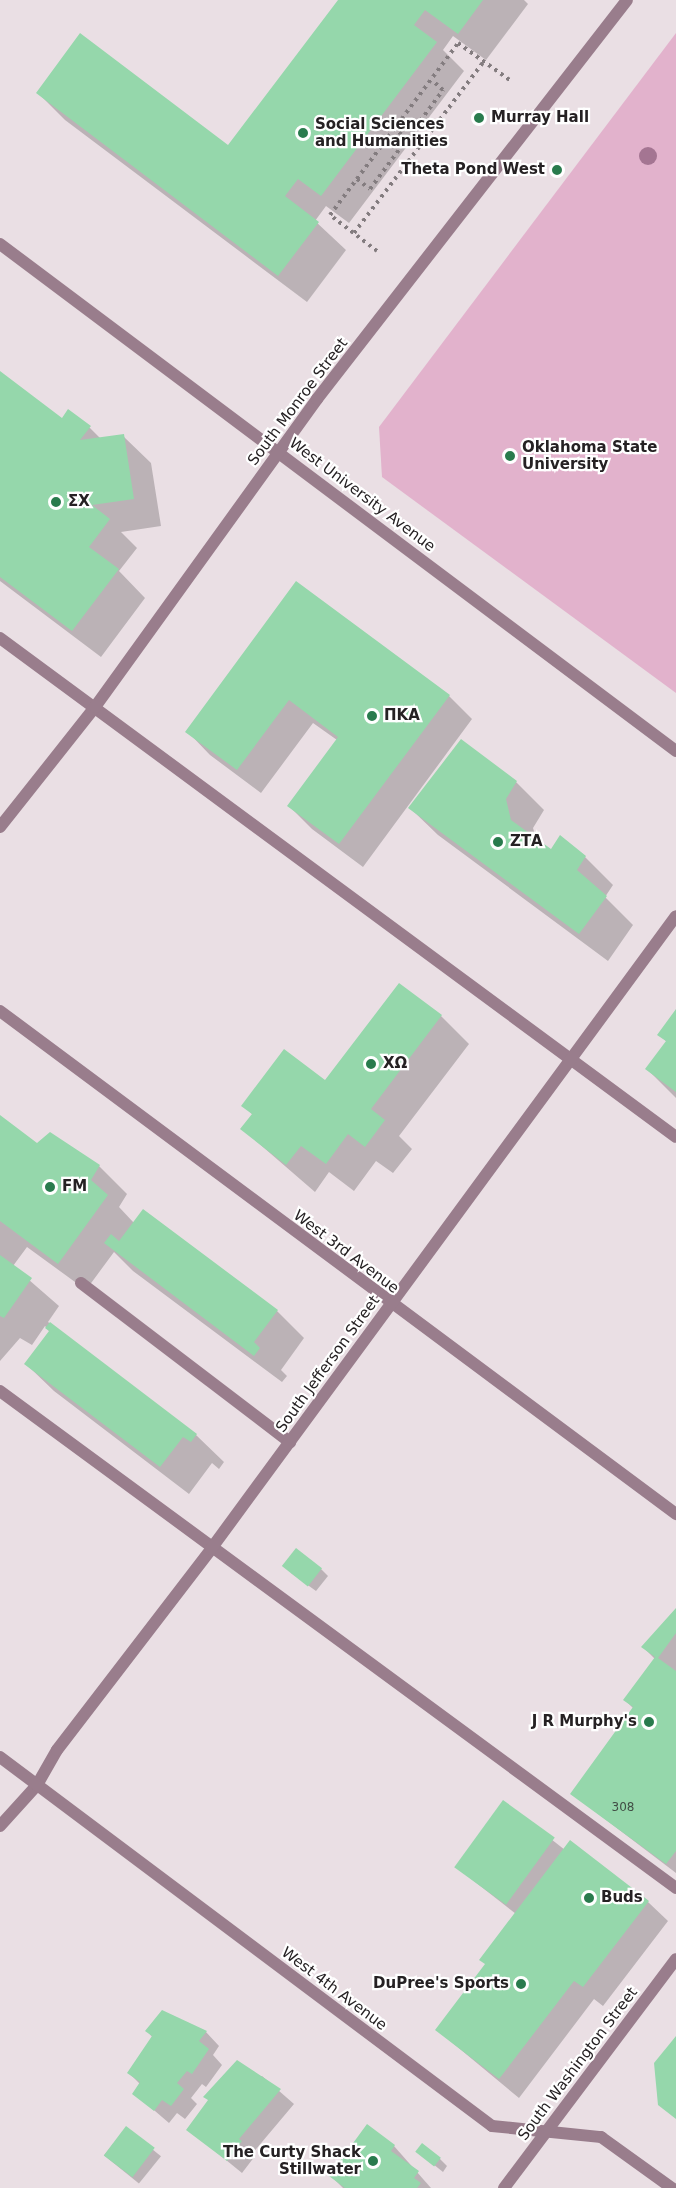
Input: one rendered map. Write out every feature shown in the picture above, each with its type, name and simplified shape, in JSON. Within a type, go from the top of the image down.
[{"type":"street","name":"South Monroe Street","points":[[0,827],[95,707],[280,451],[627,0]]},
{"type":"street","name":"West University Avenue","points":[[0,244],[280,451],[676,751]]},
{"type":"street","points":[[0,638],[95,707],[125,733],[572,1058],[676,1137]]},
{"type":"street","name":"South Jefferson Street","points":[[0,1826],[37,1785],[57,1750],[211,1549],[676,916]]},
{"type":"street","name":"West 3rd Avenue","points":[[0,1011],[676,1514]]},
{"type":"street","points":[[81,1283],[290,1442]]},
{"type":"street","points":[[0,1392],[676,1888]]},
{"type":"street","name":"West 4th Avenue","points":[[0,1757],[492,2126],[601,2137],[672,2188]]},
{"type":"street","name":"South Washington Street","points":[[504,2188],[676,1959]]},
{"type":"path","points":[[377,251],[330,216],[458,43],[512,81]]},
{"type":"path","points":[[354,233],[484,62]]},
{"type":"path","points":[[357,179],[370,189],[443,90],[432,80]]},
{"type":"path","points":[[395,129],[418,147]]},
{"type":"shaded area","points":[[676,33],[676,693],[382,477],[379,427]]},
{"type":"building","name":"Social Sciences and Humanities","points":[[338,0],[483,0],[458,34],[425,10],[414,25],[437,42],[321,196],[298,179],[285,196],[319,222],[278,276],[36,93],[80,33],[228,145]]},
{"type":"building","name":"ΣX","points":[[0,371],[62,418],[68,409],[91,426],[80,440],[124,434],[134,499],[92,505],[110,519],[89,547],[119,569],[72,631],[0,577]]},
{"type":"building","name":"ΠΚΑ","points":[[296,581],[450,695],[339,844],[287,806],[338,737],[289,700],[237,770],[185,732]]},
{"type":"building","name":"ΖΤΑ","points":[[461,739],[517,781],[506,799],[511,820],[551,849],[560,835],[586,856],[577,870],[607,896],[579,934],[408,808]]},
{"type":"building","name":"XΩ","points":[[399,983],[442,1015],[371,1109],[385,1120],[365,1147],[348,1134],[326,1164],[301,1146],[286,1165],[240,1129],[252,1114],[241,1106],[284,1049],[325,1080]]},
{"type":"building","points":[[676,1009],[676,1092],[645,1069],[666,1041],[657,1035]]},
{"type":"building","name":"FM","points":[[0,1115],[37,1143],[50,1132],[100,1165],[91,1180],[108,1195],[58,1264],[0,1221]]},
{"type":"building","points":[[143,1209],[278,1310],[254,1342],[260,1348],[254,1356],[104,1243],[111,1234],[119,1241]]},
{"type":"building","points":[[0,1255],[32,1278],[4,1318],[0,1316]]},
{"type":"building","points":[[50,1322],[197,1434],[191,1442],[183,1437],[160,1467],[24,1364],[49,1331],[45,1328]]},
{"type":"building","points":[[296,1548],[322,1568],[308,1586],[282,1566]]},
{"type":"building","name":"J R Murphy's","points":[[676,1608],[676,1633],[658,1658],[676,1671],[676,1851],[666,1864],[570,1794],[633,1707],[623,1700],[655,1657],[641,1647]]},
{"type":"building","points":[[503,1800],[555,1838],[506,1905],[454,1867]]},
{"type":"building","name":"DuPree's Sports","points":[[570,1840],[649,1901],[583,1987],[574,1981],[499,2079],[435,2030],[485,1964],[479,1960]]},
{"type":"building","points":[[162,2010],[207,2031],[199,2041],[209,2049],[192,2074],[187,2071],[177,2083],[184,2089],[171,2106],[162,2100],[154,2111],[132,2094],[140,2082],[127,2073],[152,2036],[145,2031]]},
{"type":"building","points":[[676,2036],[676,2119],[658,2105],[654,2063]]},
{"type":"building","points":[[237,2060],[281,2089],[239,2139],[242,2141],[227,2161],[186,2130],[208,2100],[203,2097]]},
{"type":"building","name":"The Curty Shack Stillwater","points":[[367,2124],[395,2145],[391,2151],[419,2171],[414,2178],[421,2183],[417,2188],[345,2188],[329,2176]]},
{"type":"building","points":[[126,2126],[155,2148],[132,2177],[104,2156]]},
{"type":"building","points":[[422,2143],[441,2158],[434,2166],[415,2152]]},
{"type":"place","name":"Murray Hall","points":[[479,118]]},
{"type":"place","name":"Social Sciences and Humanities","points":[[303,133]]},
{"type":"place","name":"Theta Pond West","points":[[557,170]]},
{"type":"place","name":"Oklahoma State University","points":[[510,456]]},
{"type":"place","name":"ΣX","points":[[56,502]]},
{"type":"place","name":"ΠΚΑ","points":[[372,716]]},
{"type":"place","name":"ΖΤΑ","points":[[498,842]]},
{"type":"place","name":"XΩ","points":[[371,1064]]},
{"type":"place","name":"FM","points":[[50,1187]]},
{"type":"place","name":"J R Murphy's","points":[[649,1722]]},
{"type":"place","name":"Buds","points":[[589,1898]]},
{"type":"place","name":"DuPree's Sports","points":[[521,1984]]},
{"type":"place","name":"The Curty Shack Stillwater","points":[[373,2161]]}]
